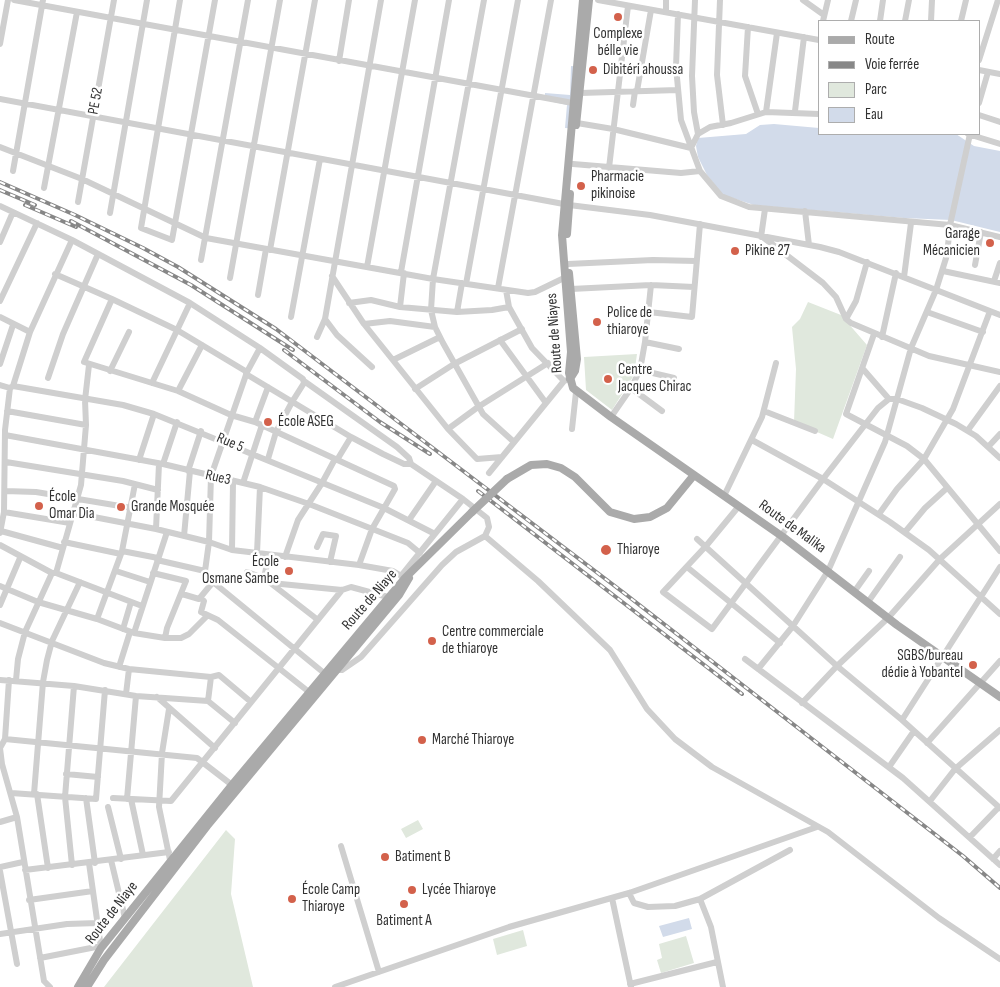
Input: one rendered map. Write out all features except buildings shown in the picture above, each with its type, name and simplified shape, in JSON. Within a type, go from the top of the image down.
[{"type":"main road","name":"Route de Niayes","points":[[567,380],[571,318],[567,205],[573,103],[583,0]]},
{"type":"main road","name":"Route de Niayes","points":[[571,318],[564,278],[562,243],[573,164],[589,0]]},
{"type":"main road","name":"Route de Malika","points":[[567,380],[576,392],[782,536],[888,618],[1000,697]]},
{"type":"main road","points":[[405,577],[507,479],[531,465],[547,464],[561,468],[575,477],[610,512],[634,520],[650,517],[667,508],[694,475]]},
{"type":"main road","name":"Route de Niaye","points":[[84,986],[311,694],[324,673],[405,577]]},
{"type":"main road","name":"Route de Niaye","points":[[84,986],[101,947],[125,918],[169,856],[311,694],[335,670],[399,594],[405,577]]},
{"type":"street","points":[[0,44],[8,0]]},
{"type":"street","points":[[14,0],[42,3],[77,12],[208,37],[573,103]]},
{"type":"street","name":"PE 52","points":[[78,202],[114,0]]},
{"type":"street","points":[[110,213],[147,0]]},
{"type":"street","points":[[180,0],[141,228],[172,240],[215,0]]},
{"type":"street","points":[[202,260],[248,0]]},
{"type":"street","points":[[230,278],[280,0]]},
{"type":"street","points":[[258,295],[288,153],[315,0]]},
{"type":"street","points":[[338,61],[348,0]]},
{"type":"street","points":[[317,337],[325,319],[381,0]]},
{"type":"street","points":[[367,267],[415,0]]},
{"type":"street","points":[[400,307],[402,273],[450,0]]},
{"type":"street","points":[[484,0],[434,278],[431,310],[440,337],[478,407],[483,414],[514,442]]},
{"type":"street","points":[[457,312],[484,189],[518,0]]},
{"type":"street","points":[[498,288],[551,0]]},
{"type":"street","points":[[598,0],[818,40]]},
{"type":"street","points":[[666,0],[666,12]]},
{"type":"street","points":[[694,0],[692,76],[694,112],[698,134]]},
{"type":"street","points":[[720,0],[717,75],[723,125]]},
{"type":"street","points":[[803,0],[823,18],[828,0]]},
{"type":"street","points":[[851,20],[856,0]]},
{"type":"street","points":[[880,20],[883,0]]},
{"type":"street","points":[[905,20],[909,0]]},
{"type":"street","points":[[931,20],[932,0]]},
{"type":"street","points":[[961,20],[966,0]]},
{"type":"street","points":[[980,57],[998,0]]},
{"type":"street","points":[[13,171],[42,3]]},
{"type":"street","points":[[609,168],[628,6]]},
{"type":"street","points":[[633,105],[652,10]]},
{"type":"street","points":[[44,188],[77,12]]},
{"type":"street","points":[[678,14],[676,51],[681,120],[700,171],[721,196],[749,207],[950,225],[1000,238]]},
{"type":"street","points":[[748,27],[745,76],[758,114]]},
{"type":"street","points":[[766,112],[777,33]]},
{"type":"street","points":[[795,111],[804,37]]},
{"type":"street","points":[[980,70],[1000,74]]},
{"type":"street","points":[[980,95],[988,72]]},
{"type":"street","points":[[580,92],[678,90]]},
{"type":"street","points":[[0,99],[567,205],[611,209],[809,245],[840,252],[1000,315]]},
{"type":"street","points":[[691,148],[698,134],[710,127],[766,112],[795,111],[818,113]]},
{"type":"street","points":[[980,115],[1000,122]]},
{"type":"street","points":[[576,123],[613,129],[691,148]]},
{"type":"street","points":[[758,669],[793,626],[828,571],[841,546],[858,502],[888,436],[911,348],[943,271],[948,249],[950,225],[969,135]]},
{"type":"street","points":[[972,135],[1000,144]]},
{"type":"street","points":[[0,147],[82,178],[206,238],[402,273],[531,293],[564,278]]},
{"type":"street","points":[[291,317],[320,159]]},
{"type":"street","points":[[573,164],[681,173],[700,171]]},
{"type":"street","points":[[0,206],[72,240],[190,303],[260,348],[397,448],[409,458],[411,464]]},
{"type":"street","points":[[762,237],[765,209]]},
{"type":"street","points":[[805,211],[809,245]]},
{"type":"street","points":[[0,242],[14,212]]},
{"type":"street","points":[[0,301],[37,223]]},
{"type":"street","points":[[904,276],[911,223]]},
{"type":"street","points":[[649,312],[690,318],[700,224]]},
{"type":"street","points":[[975,265],[981,232]]},
{"type":"street","points":[[762,237],[823,282],[836,297],[846,319],[874,334],[929,356],[1000,372]]},
{"type":"street","points":[[72,240],[30,332],[12,387],[3,432],[6,462],[4,512],[1,532],[63,545],[158,559],[205,571],[213,582],[324,673]]},
{"type":"street","points":[[48,378],[60,342],[98,254]]},
{"type":"street","points":[[568,264],[652,260],[696,261]]},
{"type":"street","points":[[846,319],[856,301],[867,262]]},
{"type":"street","points":[[943,271],[997,282],[1000,263]]},
{"type":"street","points":[[55,274],[112,298],[177,330],[351,437],[404,464],[411,464],[463,499],[487,518],[488,527],[485,536],[456,552],[442,565],[361,657],[346,667],[335,670]]},
{"type":"street","points":[[882,337],[896,274]]},
{"type":"street","points":[[332,276],[364,324],[448,429],[477,459],[502,457]]},
{"type":"street","points":[[570,289],[651,285],[694,287]]},
{"type":"street","points":[[611,417],[640,370],[646,342],[651,285]]},
{"type":"street","points":[[489,473],[567,380],[532,348],[508,306],[506,290]]},
{"type":"street","points":[[112,298],[83,360],[89,365],[178,391],[231,415],[258,424],[394,486],[395,490],[372,529],[359,565]]},
{"type":"street","points":[[349,303],[371,300],[400,307],[457,312],[492,310],[508,306]]},
{"type":"street","points":[[152,383],[190,303]]},
{"type":"street","points":[[879,514],[897,489],[924,459],[958,399],[990,311]]},
{"type":"street","points":[[927,312],[983,332]]},
{"type":"street","points":[[0,317],[30,332]]},
{"type":"street","points":[[325,319],[337,335],[372,367]]},
{"type":"street","points":[[364,324],[390,321],[435,326]]},
{"type":"street","points":[[0,364],[13,325]]},
{"type":"street","points":[[416,389],[454,364],[522,329]]},
{"type":"street","points":[[110,371],[129,332]]},
{"type":"street","points":[[874,334],[846,412],[848,417],[888,436],[924,459],[1000,551]]},
{"type":"street","points":[[393,360],[440,337]]},
{"type":"street","points":[[500,340],[546,403]]},
{"type":"street","points":[[646,342],[679,349]]},
{"type":"street","points":[[178,391],[202,345]]},
{"type":"street","points":[[205,571],[209,542],[211,476],[246,373],[260,348]]},
{"type":"street","points":[[448,429],[478,407],[527,378],[548,363]]},
{"type":"street","points":[[724,496],[764,411],[776,363]]},
{"type":"street","points":[[50,987],[44,981],[16,817],[11,793],[1,764],[0,748],[5,738],[3,702],[13,680],[25,632],[38,602],[54,573],[83,475],[86,425],[85,400],[89,365]]},
{"type":"street","points":[[863,369],[889,399]]},
{"type":"street","points":[[640,370],[674,378]]},
{"type":"street","points":[[268,459],[276,432],[304,381]]},
{"type":"street","name":"Rue 5","points":[[0,385],[122,405],[154,414],[201,431],[384,508],[435,534]]},
{"type":"street","points":[[968,430],[1000,386]]},
{"type":"street","points":[[242,483],[253,453],[258,424],[268,387]]},
{"type":"street","points":[[630,388],[662,411]]},
{"type":"street","points":[[572,430],[576,392]]},
{"type":"street","points":[[739,506],[706,546],[663,592],[712,629],[732,605],[865,424],[878,408],[889,399],[897,399],[947,419],[968,430],[1000,458]]},
{"type":"street","points":[[8,410],[86,425]]},
{"type":"street","points":[[764,411],[815,432]]},
{"type":"street","points":[[139,460],[154,414]]},
{"type":"street","points":[[156,529],[161,464],[177,422]]},
{"type":"street","points":[[184,536],[189,471],[201,431]]},
{"type":"street","name":"Rue3","points":[[3,432],[161,464],[260,488],[309,504],[408,542],[420,553]]},
{"type":"street","points":[[988,447],[1000,434]]},
{"type":"street","points":[[285,557],[298,520],[351,437]]},
{"type":"street","points":[[752,440],[823,479],[905,532],[940,559],[999,612]]},
{"type":"street","points":[[6,462],[135,484],[158,490]]},
{"type":"street","points":[[409,520],[436,481]]},
{"type":"street","points":[[232,550],[233,482]]},
{"type":"street","points":[[97,619],[116,571],[129,524],[135,484]]},
{"type":"street","points":[[257,553],[260,488]]},
{"type":"street","points":[[905,532],[925,508],[947,488]]},
{"type":"street","points":[[5,491],[36,492],[132,508]]},
{"type":"street","points":[[73,513],[156,529],[209,542],[232,550],[359,565],[393,571],[405,577],[420,553],[463,499]]},
{"type":"street","points":[[802,703],[837,666],[888,618],[940,559],[1000,504]]},
{"type":"street","points":[[4,512],[70,523]]},
{"type":"street","points":[[118,667],[129,632],[142,606],[167,532]]},
{"type":"street","points":[[317,547],[323,534],[336,536],[330,562]]},
{"type":"street","points":[[485,536],[538,581],[610,650],[647,709],[675,739],[712,767],[852,849],[939,918],[1000,959]]},
{"type":"street","points":[[698,539],[837,666],[902,720],[999,807],[970,837]]},
{"type":"street","points":[[0,545],[20,558],[54,573],[142,606]]},
{"type":"street","points":[[264,578],[269,555]]},
{"type":"street","points":[[868,602],[900,557]]},
{"type":"street","points":[[0,605],[3,588],[20,558]]},
{"type":"street","points":[[686,567],[780,643]]},
{"type":"street","points":[[902,720],[943,657],[979,596],[1000,567]]},
{"type":"street","points":[[116,571],[150,582]]},
{"type":"street","points":[[854,592],[869,571]]},
{"type":"street","points":[[247,572],[264,578],[318,620]]},
{"type":"street","points":[[153,573],[186,580],[165,638]]},
{"type":"street","points":[[48,868],[36,794],[43,682],[52,641],[80,582]]},
{"type":"street","points":[[201,598],[213,582]]},
{"type":"street","points":[[271,584],[342,590],[351,587],[388,597]]},
{"type":"street","points":[[3,588],[38,602],[97,619],[129,632],[165,638],[185,637],[207,616]]},
{"type":"street","points":[[113,798],[171,802],[342,590]]},
{"type":"street","points":[[182,594],[201,598],[204,601],[201,612],[218,620],[311,694]]},
{"type":"street","points":[[129,632],[131,602]]},
{"type":"street","points":[[0,623],[118,667],[222,677],[252,702]]},
{"type":"street","points":[[745,658],[889,767],[930,801],[1000,865]]},
{"type":"street","points":[[927,743],[1000,661]]},
{"type":"street","points":[[126,694],[129,669]]},
{"type":"street","points":[[208,701],[211,677]]},
{"type":"street","points":[[0,680],[43,682],[136,696],[208,701],[235,723]]},
{"type":"street","points":[[72,865],[64,797],[74,686]]},
{"type":"street","points":[[11,793],[96,799],[105,690]]},
{"type":"street","points":[[136,696],[129,799],[143,855]]},
{"type":"street","points":[[157,697],[215,748]]},
{"type":"street","points":[[25,870],[92,863],[143,855],[169,856],[159,802],[162,753],[169,709]]},
{"type":"street","points":[[930,801],[955,769],[1000,730]]},
{"type":"street","points":[[889,767],[914,731]]},
{"type":"street","points":[[5,738],[197,758],[232,785]]},
{"type":"street","points":[[66,774],[98,777]]},
{"type":"street","points":[[40,958],[101,947],[93,891],[86,798]]},
{"type":"street","points":[[108,807],[121,859]]},
{"type":"street","points":[[0,822],[16,817]]},
{"type":"street","points":[[335,987],[509,927],[629,893],[817,827]]},
{"type":"street","points":[[341,846],[379,972]]},
{"type":"street","points":[[629,893],[634,904],[648,907],[675,906],[700,899],[790,850]]},
{"type":"street","points":[[993,859],[1000,851]]},
{"type":"street","points":[[111,860],[125,918]]},
{"type":"street","points":[[0,867],[23,862]]},
{"type":"street","points":[[0,872],[17,964]]},
{"type":"street","points":[[29,900],[93,891]]},
{"type":"street","points":[[612,898],[630,986],[717,962]]},
{"type":"street","points":[[700,899],[711,927],[723,987]]},
{"type":"street","points":[[0,934],[34,928],[98,922]]},
{"type":"green space","points":[[808,302],[841,315],[867,345],[833,439],[794,422],[796,369],[792,327],[800,319]]},
{"type":"green space","name":"Centre Jacques Chirac","points":[[637,354],[634,375],[612,410],[586,390],[584,357]]},
{"type":"green space","points":[[418,820],[423,829],[406,838],[401,829]]},
{"type":"green space","points":[[226,830],[235,839],[231,894],[253,987],[104,987]]},
{"type":"green space","points":[[523,930],[527,946],[497,955],[493,939]]},
{"type":"green space","points":[[686,936],[694,963],[661,973],[657,960],[662,958],[659,944]]},
{"type":"water","points":[[571,66],[584,67],[578,129],[565,128],[567,105],[545,100],[545,93],[570,95]]},
{"type":"water","points":[[774,124],[818,128],[818,135],[958,135],[974,146],[1000,151],[1000,232],[951,220],[904,218],[754,205],[723,195],[707,175],[698,157],[696,146],[698,138],[746,134],[760,125]]},
{"type":"water","points":[[689,918],[692,929],[663,937],[659,926]]},
{"type":"railway","points":[[0,182],[143,248],[178,267],[276,329],[624,593],[963,856],[1000,888]]},
{"type":"railway","points":[[0,190],[35,205]]},
{"type":"railway","points":[[25,205],[76,227]]},
{"type":"railway","points":[[71,221],[191,285],[293,350]]},
{"type":"railway","points":[[284,350],[380,422],[430,454]]},
{"type":"railway","points":[[478,491],[742,694]]},
{"type":"place","name":"Complexe bélle vie","points":[[618,17]]},
{"type":"place","name":"Dibitéri ahoussa","points":[[593,70]]},
{"type":"place","name":"Pharmacie pikinoise","points":[[581,186]]},
{"type":"place","name":"Garage Mécanicien","points":[[990,243]]},
{"type":"place","name":"Pikine 27","points":[[735,251]]},
{"type":"place","name":"Police de thiaroye","points":[[597,322]]},
{"type":"place","name":"Centre Jacques Chirac","points":[[608,379]]},
{"type":"place","name":"École ASEG","points":[[268,422]]},
{"type":"place","name":"École Omar Dia","points":[[39,506]]},
{"type":"place","name":"Grande Mosquée","points":[[121,507]]},
{"type":"place","name":"Thiaroye","points":[[606,550]]},
{"type":"place","name":"École Osmane Sambe","points":[[289,571]]},
{"type":"place","name":"Centre commerciale de thiaroye","points":[[432,641]]},
{"type":"place","name":"SGBS/bureau dédie à Yobantel","points":[[973,665]]},
{"type":"place","name":"Marché Thiaroye","points":[[422,740]]},
{"type":"place","name":"Batiment B","points":[[385,857]]},
{"type":"place","name":"Lycée Thiaroye","points":[[412,890]]},
{"type":"place","name":"École Camp Thiaroye","points":[[292,899]]},
{"type":"place","name":"Batiment A","points":[[404,904]]}]
